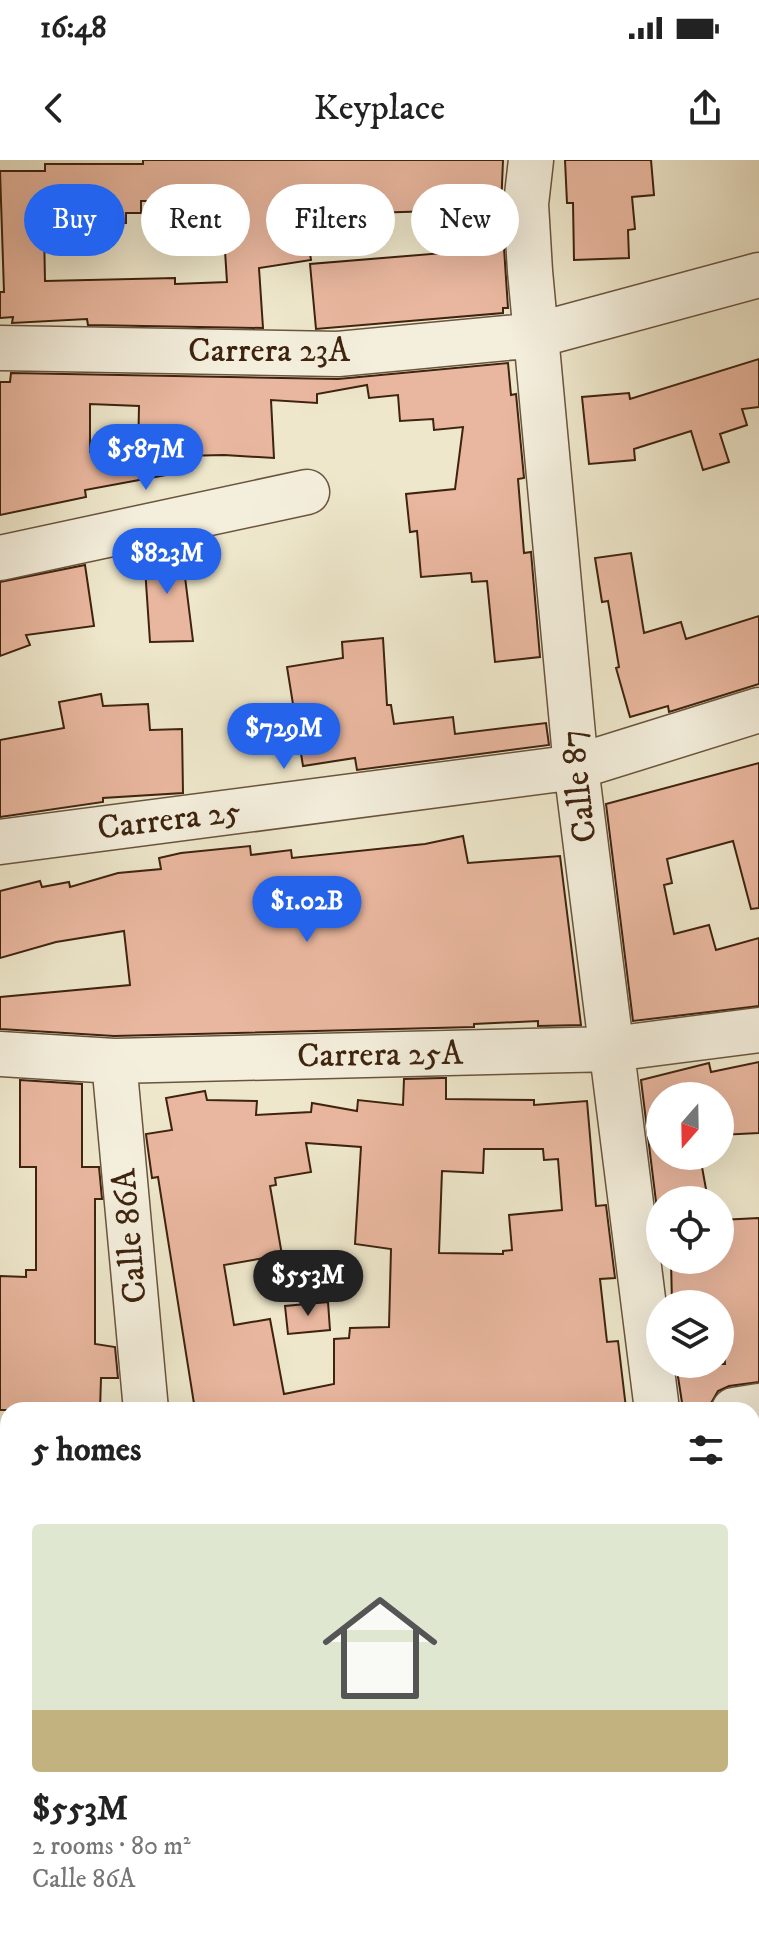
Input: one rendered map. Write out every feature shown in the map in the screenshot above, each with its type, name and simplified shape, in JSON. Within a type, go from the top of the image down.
[{"type":"street","name":"Calle 87","points":[[531,160],[526,204],[576,767],[656,1402]]},
{"type":"street","name":"Carrera 23A","points":[[0,348],[338,354],[537,335],[759,275]]},
{"type":"street","points":[[0,558],[307,492]]},
{"type":"street","name":"Carrera 25","points":[[0,842],[576,767],[759,710]]},
{"type":"street","name":"Carrera 25A","points":[[0,1054],[114,1061],[612,1049],[759,1030]]},
{"type":"street","name":"Calle 86A","points":[[114,1061],[145,1402]]},
{"type":"street","points":[[678,1938],[712,1938]]},
{"type":"building","points":[[143,160],[503,160],[502,184],[411,184],[411,212],[395,212],[395,184],[266,184],[266,256],[310,256],[311,260],[259,268],[263,328],[88,325],[87,319],[12,323],[13,317],[0,318],[0,292],[4,292],[0,171],[45,171],[45,164],[143,164]],"holes":[[[24,184],[125,184],[125,223],[126,213],[141,213],[141,184],[250,184],[250,256],[225,256],[227,282],[175,284],[175,278],[45,281],[45,256],[24,256]]]},
{"type":"building","points":[[565,160],[651,160],[654,195],[632,197],[635,229],[628,230],[629,258],[574,260],[573,203],[567,203]]},
{"type":"building","points":[[411,256],[505,256],[508,308],[503,308],[503,313],[316,329],[310,264]]},
{"type":"building","points":[[759,359],[759,407],[742,409],[747,425],[720,434],[729,462],[703,470],[691,431],[634,449],[635,460],[589,464],[582,397],[629,393],[630,399]]},
{"type":"building","points":[[508,363],[511,395],[516,394],[524,478],[518,479],[524,553],[531,552],[540,657],[495,662],[487,581],[472,582],[471,573],[421,577],[417,531],[410,532],[406,494],[455,489],[463,427],[434,430],[433,419],[400,421],[398,395],[369,398],[367,385],[317,394],[317,403],[271,400],[274,458],[224,455],[138,457],[139,406],[90,404],[90,452],[193,470],[85,490],[86,497],[0,515],[0,382],[10,382],[11,373],[338,379]]},
{"type":"building","points":[[181,545],[193,641],[150,642],[144,553]]},
{"type":"building","points":[[631,553],[644,633],[681,622],[686,639],[759,616],[759,684],[669,712],[668,706],[630,717],[616,668],[619,667],[608,601],[602,602],[595,558]]},
{"type":"building","points":[[85,565],[94,626],[26,635],[30,645],[0,656],[0,582]]},
{"type":"building","points":[[383,638],[387,705],[391,705],[394,724],[453,717],[455,734],[546,723],[549,745],[357,770],[355,758],[303,766],[287,667],[343,658],[342,642]]},
{"type":"building","points":[[101,694],[103,706],[148,704],[150,730],[182,729],[183,793],[103,798],[103,802],[0,817],[0,740],[64,728],[59,702]]},
{"type":"building","points":[[759,763],[759,908],[751,909],[733,841],[667,859],[672,883],[664,885],[674,934],[709,925],[716,950],[759,938],[759,1006],[633,1021],[606,804]]},
{"type":"building","points":[[463,836],[468,863],[560,856],[581,1025],[538,1026],[538,1021],[474,1024],[474,1027],[114,1036],[0,1029],[0,997],[130,985],[124,931],[56,942],[0,958],[0,891],[40,881],[42,887],[69,882],[70,887],[118,873],[161,869],[159,858],[181,853],[250,846],[251,855],[291,850],[292,858],[425,844]]},
{"type":"building","points":[[759,1062],[759,1133],[734,1134],[734,1082],[646,1082],[646,1121],[641,1080],[709,1063],[711,1072]]},
{"type":"building","points":[[446,1078],[446,1099],[534,1100],[534,1105],[587,1101],[596,1206],[606,1205],[615,1278],[600,1279],[607,1342],[618,1341],[625,1402],[194,1402],[158,1177],[152,1178],[146,1134],[172,1130],[166,1098],[205,1091],[207,1100],[257,1101],[256,1115],[311,1112],[312,1103],[357,1111],[358,1100],[403,1105],[404,1079]],"holes":[[[306,1143],[361,1147],[355,1244],[391,1249],[389,1327],[350,1328],[349,1338],[334,1339],[334,1384],[284,1394],[270,1319],[234,1325],[224,1265],[282,1255],[270,1186],[276,1185],[275,1178],[311,1172]],[[484,1149],[543,1149],[544,1160],[558,1159],[562,1210],[509,1215],[512,1250],[503,1251],[503,1254],[439,1253],[442,1171],[483,1173]]]},
{"type":"building","points":[[20,1080],[82,1084],[82,1167],[99,1167],[102,1199],[95,1199],[95,1344],[115,1347],[118,1378],[101,1378],[100,1402],[0,1402],[0,1276],[26,1277],[26,1270],[36,1270],[36,1167],[20,1167]]},
{"type":"building","points":[[652,1170],[703,1170],[705,1186],[654,1186]]},
{"type":"building","points":[[759,1218],[759,1382],[729,1386],[718,1391],[712,1402],[682,1402],[678,1378],[734,1378],[734,1290],[672,1290],[671,1274],[734,1274],[734,1219]]},
{"type":"building","points":[[328,1302],[330,1330],[288,1334],[285,1306]]}]
